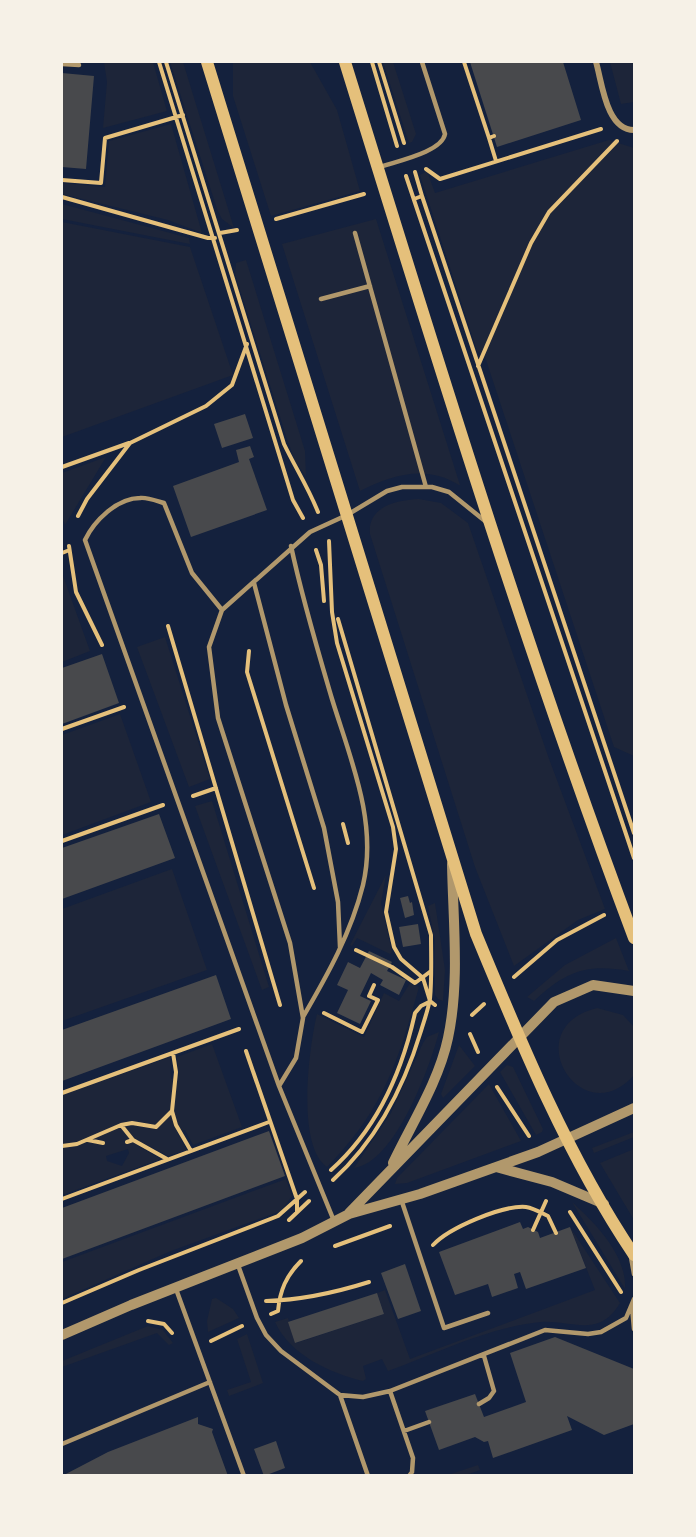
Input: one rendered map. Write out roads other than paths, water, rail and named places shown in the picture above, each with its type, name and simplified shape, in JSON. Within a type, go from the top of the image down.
[{"type":"main road","points":[[207,62],[259,224],[476,934],[519,1037],[568,1138],[632,1252]]},
{"type":"main road","points":[[345,62],[488,523],[634,938]]},
{"type":"street","points":[[596,62],[612,118],[631,130]]},
{"type":"street","points":[[389,1172],[439,1066],[448,1039],[454,992],[452,858]]},
{"type":"street","points":[[349,1214],[554,1002],[593,986],[634,991]]},
{"type":"street","points":[[62,1335],[237,1262],[302,1238],[349,1214],[401,1199],[538,1152],[618,1118],[634,1108]]},
{"type":"street","points":[[496,1167],[552,1182],[604,1204]]},
{"type":"lane","points":[[212,76],[214,62]]},
{"type":"lane","points":[[378,168],[441,144],[445,134],[422,62]]},
{"type":"lane","points":[[62,64],[79,64]]},
{"type":"lane","points":[[355,233],[426,487]]},
{"type":"lane","points":[[321,299],[370,286]]},
{"type":"lane","points":[[303,1018],[290,944],[218,718],[209,647],[222,610],[254,583],[291,546],[310,532],[347,515],[387,491],[402,487],[426,487],[449,492],[488,523]]},
{"type":"lane","points":[[222,610],[192,573],[164,503],[141,498],[122,503],[92,524],[85,540],[279,1086],[334,1221]]},
{"type":"lane","points":[[279,1086],[296,1059],[303,1018],[340,952],[363,885],[367,858],[364,806],[308,620],[291,546]]},
{"type":"lane","points":[[254,583],[286,705],[324,828],[338,902],[340,952]]},
{"type":"lane","points":[[401,1199],[444,1328],[488,1313]]},
{"type":"lane","points":[[632,1252],[634,1274]]},
{"type":"lane","points":[[237,1262],[257,1318],[266,1335],[280,1351],[340,1395],[363,1397],[390,1391],[484,1356],[545,1330],[588,1334],[602,1332],[626,1318],[634,1299]]},
{"type":"lane","points":[[176,1287],[244,1476]]},
{"type":"lane","points":[[632,1307],[634,1329]]},
{"type":"lane","points":[[479,1404],[489,1398],[494,1391],[484,1356]]},
{"type":"lane","points":[[62,1444],[210,1382]]},
{"type":"lane","points":[[390,1391],[413,1458],[412,1473],[409,1476]]},
{"type":"lane","points":[[340,1395],[368,1476]]},
{"type":"lane","points":[[404,1431],[429,1422]]}]
